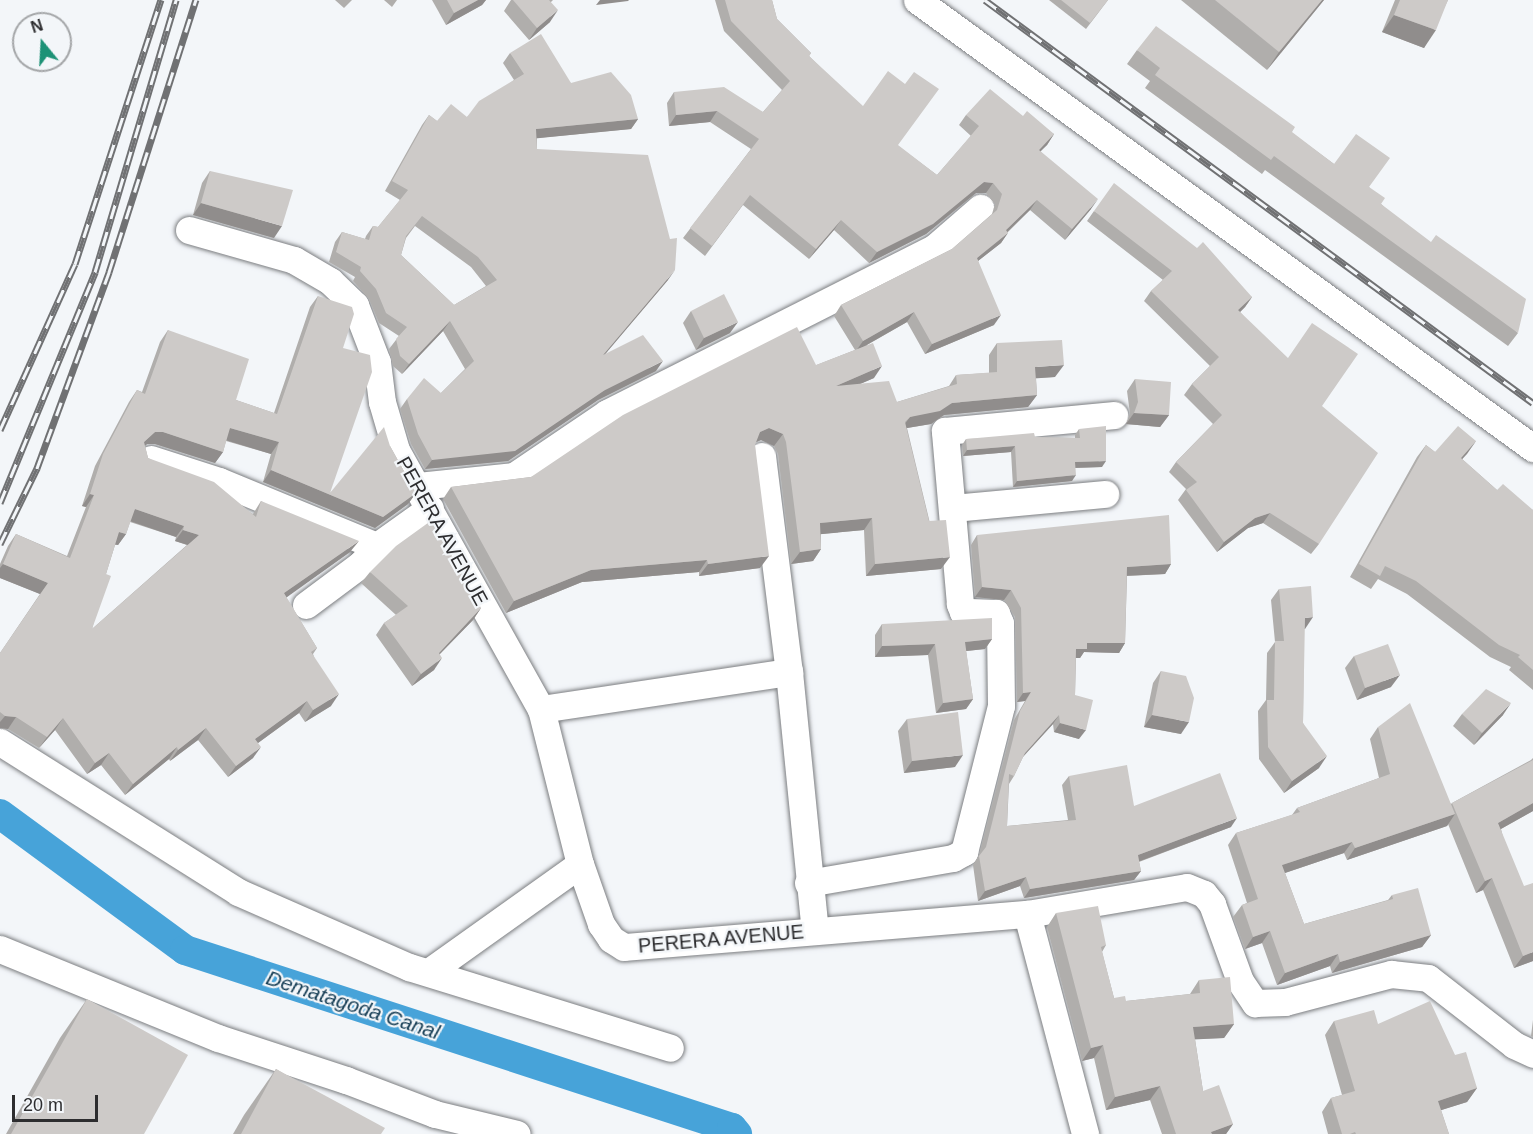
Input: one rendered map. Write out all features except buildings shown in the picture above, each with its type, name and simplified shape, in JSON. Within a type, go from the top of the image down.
[{"type":"street","points":[[917,0],[1533,448]]},
{"type":"street","points":[[306,605],[360,564],[424,497],[514,476],[607,413],[935,247],[980,208]]},
{"type":"street","name":"PERERA AVENUE","points":[[189,230],[294,260],[330,281],[355,305],[377,362],[382,402],[396,450],[541,709],[580,864],[601,924],[611,939],[624,947],[1027,914],[1188,887],[1204,894],[1212,904],[1240,981],[1255,1003],[1285,1002],[1390,974],[1428,978],[1514,1045],[1533,1054]]},
{"type":"street","points":[[808,883],[953,858],[964,852],[1001,706],[1000,623],[996,613],[963,612],[960,604],[945,431],[1114,415]]},
{"type":"street","points":[[762,456],[789,672],[808,883],[815,931]]},
{"type":"street","points":[[151,459],[219,482],[377,546]]},
{"type":"street","points":[[953,508],[1105,494]]},
{"type":"street","points":[[541,709],[789,672]]},
{"type":"street","points":[[0,742],[238,892],[409,967],[430,971],[485,992],[670,1048]]},
{"type":"street","points":[[430,971],[580,864]]},
{"type":"street","points":[[1027,914],[1085,1134]]},
{"type":"street","points":[[0,949],[218,1038],[346,1080],[429,1124],[517,1134]]},
{"type":"waterway","name":"Dematagoda Canal","points":[[0,814],[185,950],[732,1128],[737,1134]]},
{"type":"railway","points":[[0,430],[75,264],[161,0]]},
{"type":"railway","points":[[0,503],[95,272],[176,0]]},
{"type":"railway","points":[[0,544],[37,468],[109,272],[196,0]]},
{"type":"railway","points":[[985,0],[1533,403]]}]
